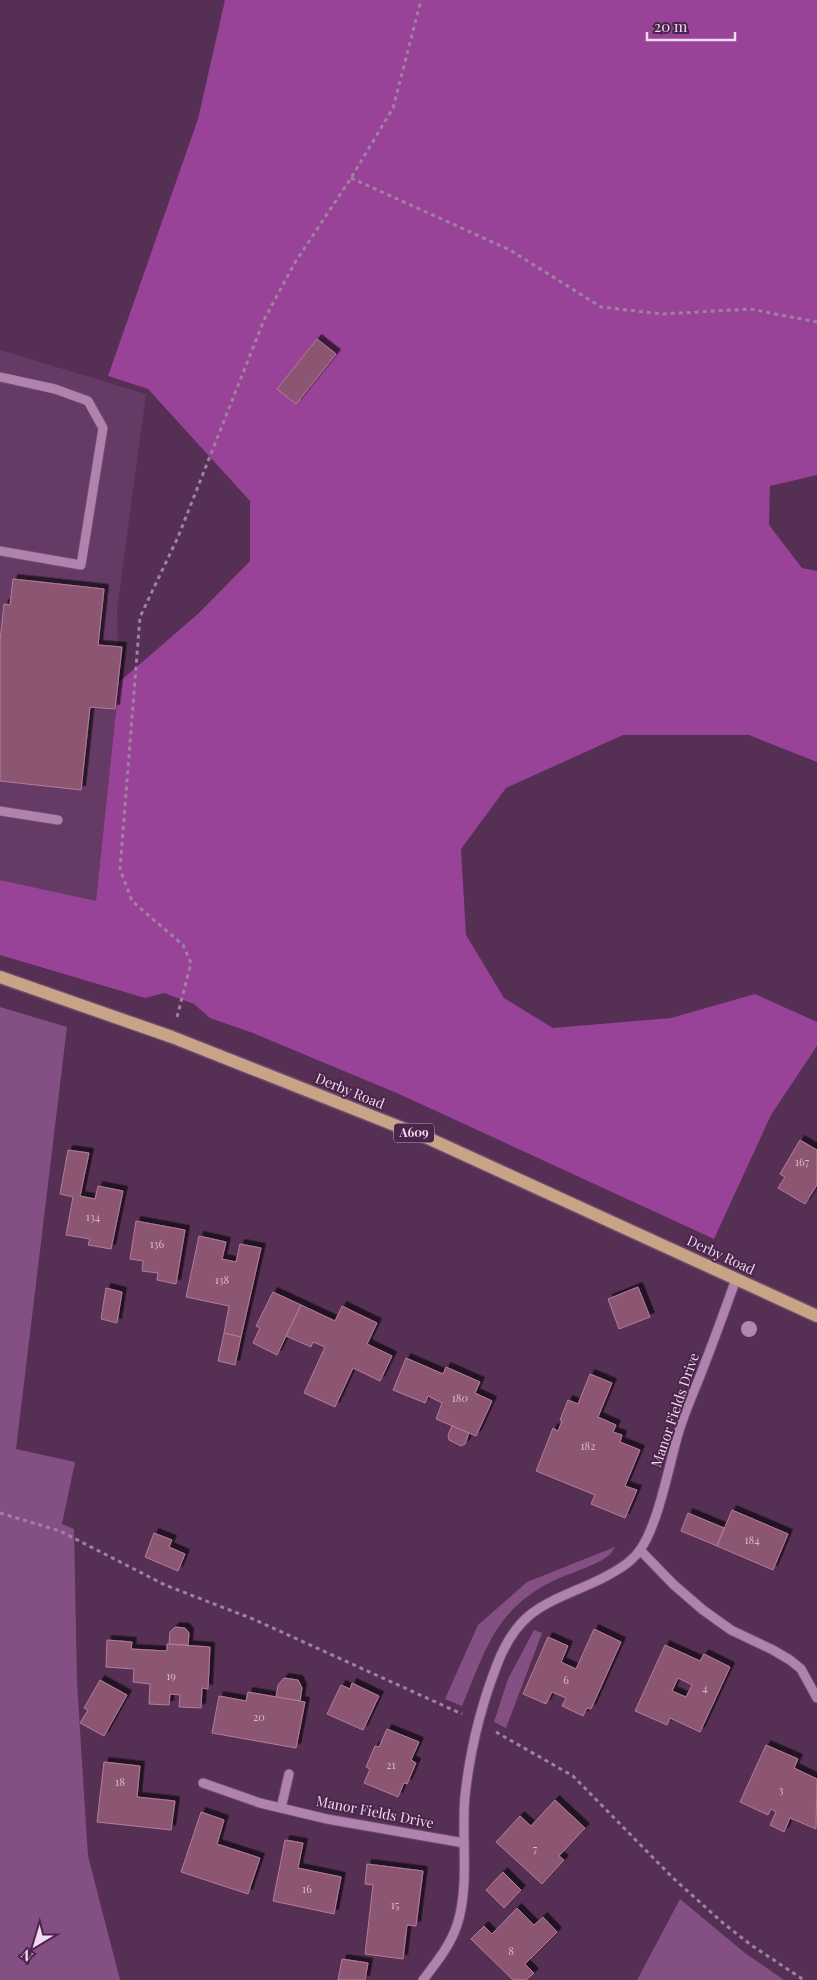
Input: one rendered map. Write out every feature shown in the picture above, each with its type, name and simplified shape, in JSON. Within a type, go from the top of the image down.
[{"type":"main road","name":"Derby Road","points":[[0,977],[172,1037],[430,1139],[817,1316]]},
{"type":"street","points":[[0,377],[55,389],[88,401],[103,428],[81,565],[0,551]]},
{"type":"street","points":[[0,811],[58,820]]},
{"type":"street","name":"Manor Fields Drive","points":[[423,1980],[440,1960],[457,1925],[462,1903],[465,1796],[478,1721],[506,1644],[515,1629],[525,1618],[551,1601],[617,1570],[631,1560],[640,1550],[649,1534],[680,1429],[736,1279]]},
{"type":"street","points":[[640,1550],[703,1610],[731,1630],[790,1660],[801,1669],[817,1698]]},
{"type":"street","points":[[281,1808],[289,1774]]},
{"type":"street","name":"Manor Fields Drive","points":[[203,1783],[260,1803],[281,1808],[337,1820],[464,1842]]},
{"type":"path","points":[[172,1037],[190,963],[183,945],[132,901],[120,869],[140,617],[178,537],[264,320],[294,264],[351,178],[393,108],[421,0]]},
{"type":"path","points":[[351,178],[510,250],[601,307],[663,314],[750,309],[817,322]]},
{"type":"path","points":[[0,1513],[60,1531],[165,1585],[253,1619],[478,1721],[573,1776],[673,1878],[723,1923],[751,1945],[804,1980]]},
{"type":"shaded area","points":[[225,0],[817,0],[817,475],[770,486],[769,525],[802,568],[817,571],[817,762],[749,735],[623,735],[506,788],[461,849],[466,935],[504,998],[553,1028],[671,1018],[755,994],[817,1022],[817,1046],[771,1115],[714,1239],[399,1094],[253,1033],[210,1018],[194,1004],[164,993],[145,998],[0,955],[0,880],[96,901],[119,682],[198,614],[250,561],[250,501],[148,389],[108,376],[198,119]]},
{"type":"shaded area","points":[[0,350],[146,394],[117,610],[119,682],[96,902],[0,880]]},
{"type":"shaded area","points":[[0,1007],[67,1027],[16,1449],[75,1462],[62,1524],[74,1529],[77,1682],[88,1856],[120,1980],[0,1980]]},
{"type":"shaded area","points":[[615,1547],[604,1559],[555,1580],[535,1591],[519,1604],[495,1632],[478,1666],[462,1706],[445,1699],[478,1625],[527,1582]]},
{"type":"shaded area","points":[[534,1630],[542,1633],[506,1728],[494,1722],[508,1679]]},
{"type":"shaded area","points":[[680,1899],[745,1953],[784,1980],[637,1980]]},
{"type":"building","points":[[317,339],[336,354],[296,404],[277,389]]},
{"type":"building","points":[[13,579],[104,589],[98,645],[122,647],[115,709],[90,707],[81,790],[0,781],[0,641],[4,604],[10,605]]},
{"type":"building","points":[[800,1140],[817,1150],[817,1185],[805,1204],[778,1188],[785,1177],[780,1174]]},
{"type":"building","points":[[68,1150],[89,1153],[80,1196],[95,1199],[98,1186],[123,1191],[111,1249],[88,1245],[90,1239],[66,1235],[73,1197],[60,1194]]},
{"type":"building","points":[[136,1221],[185,1230],[176,1284],[157,1280],[158,1273],[142,1271],[143,1261],[130,1259]]},
{"type":"building","points":[[199,1236],[226,1242],[222,1259],[236,1262],[240,1244],[261,1248],[241,1337],[224,1333],[229,1306],[186,1297]]},
{"type":"building","points":[[638,1287],[650,1317],[619,1329],[608,1299]]},
{"type":"building","points":[[106,1288],[122,1292],[117,1323],[101,1319]]},
{"type":"building","points":[[273,1292],[301,1305],[277,1355],[253,1343],[260,1328],[256,1326]]},
{"type":"building","points":[[301,1305],[335,1321],[342,1306],[377,1323],[367,1344],[392,1356],[380,1381],[353,1368],[335,1407],[304,1393],[325,1347],[313,1342],[311,1347],[286,1336]]},
{"type":"building","points":[[224,1333],[241,1337],[235,1365],[218,1361]]},
{"type":"building","points":[[406,1358],[443,1374],[446,1367],[480,1382],[475,1393],[492,1401],[476,1436],[436,1419],[442,1403],[428,1396],[425,1403],[393,1390]]},
{"type":"building","points":[[590,1374],[612,1383],[598,1417],[616,1425],[613,1432],[622,1435],[620,1442],[640,1450],[625,1486],[637,1490],[625,1518],[591,1504],[595,1495],[536,1471],[553,1428],[558,1431],[568,1400],[578,1404]]},
{"type":"building","points":[[452,1426],[469,1433],[465,1444],[461,1446],[449,1440],[448,1435]]},
{"type":"building","points":[[732,1510],[788,1534],[773,1570],[717,1546]]},
{"type":"building","points":[[688,1513],[724,1528],[717,1546],[681,1531]]},
{"type":"building","points":[[154,1533],[172,1540],[169,1547],[185,1554],[178,1571],[145,1557]]},
{"type":"building","points":[[175,1627],[185,1628],[189,1633],[188,1645],[169,1644],[170,1632]]},
{"type":"building","points":[[594,1629],[621,1642],[591,1709],[587,1708],[583,1716],[562,1706],[566,1698],[552,1692],[546,1704],[523,1694],[548,1637],[568,1646],[561,1662],[576,1669]]},
{"type":"building","points":[[107,1640],[132,1642],[131,1649],[167,1651],[167,1644],[210,1647],[208,1689],[202,1688],[201,1708],[179,1707],[180,1695],[170,1694],[169,1705],[149,1704],[150,1684],[133,1682],[134,1669],[106,1667]]},
{"type":"building","points":[[665,1645],[700,1661],[704,1654],[730,1667],[700,1732],[670,1718],[667,1725],[635,1711]],"holes":[[[678,1678],[692,1685],[686,1697],[672,1691]]]},
{"type":"building","points":[[284,1678],[298,1680],[302,1688],[300,1701],[276,1697],[278,1685]]},
{"type":"building","points":[[100,1680],[127,1695],[104,1736],[80,1723],[88,1710],[84,1708]]},
{"type":"building","points":[[352,1683],[379,1696],[363,1730],[327,1714],[341,1685],[350,1689]]},
{"type":"building","points":[[248,1692],[305,1702],[296,1748],[212,1733],[219,1696],[246,1701]]},
{"type":"building","points":[[387,1729],[419,1742],[411,1760],[416,1763],[407,1784],[404,1783],[398,1797],[364,1783],[370,1769],[366,1767],[375,1746],[379,1747]]},
{"type":"building","points":[[766,1745],[798,1759],[794,1768],[817,1779],[816,1829],[790,1818],[784,1832],[770,1825],[776,1812],[771,1809],[768,1815],[740,1802]]},
{"type":"building","points":[[104,1762],[140,1766],[137,1797],[175,1801],[171,1830],[97,1822]]},
{"type":"building","points":[[555,1800],[585,1828],[559,1856],[564,1860],[542,1884],[496,1842],[520,1816],[531,1826]]},
{"type":"building","points":[[201,1812],[224,1820],[217,1844],[260,1858],[248,1894],[181,1872]]},
{"type":"building","points":[[285,1840],[303,1843],[298,1868],[341,1877],[334,1914],[273,1901]]},
{"type":"building","points":[[367,1864],[423,1871],[416,1926],[407,1925],[403,1959],[365,1954],[373,1885],[365,1884]]},
{"type":"building","points":[[503,1872],[521,1890],[504,1908],[486,1890]]},
{"type":"building","points":[[517,1908],[534,1925],[543,1917],[557,1932],[525,1964],[534,1973],[526,1980],[513,1980],[471,1939],[484,1926],[492,1934]]},
{"type":"building","points":[[342,1959],[368,1963],[365,1980],[338,1980]]}]
